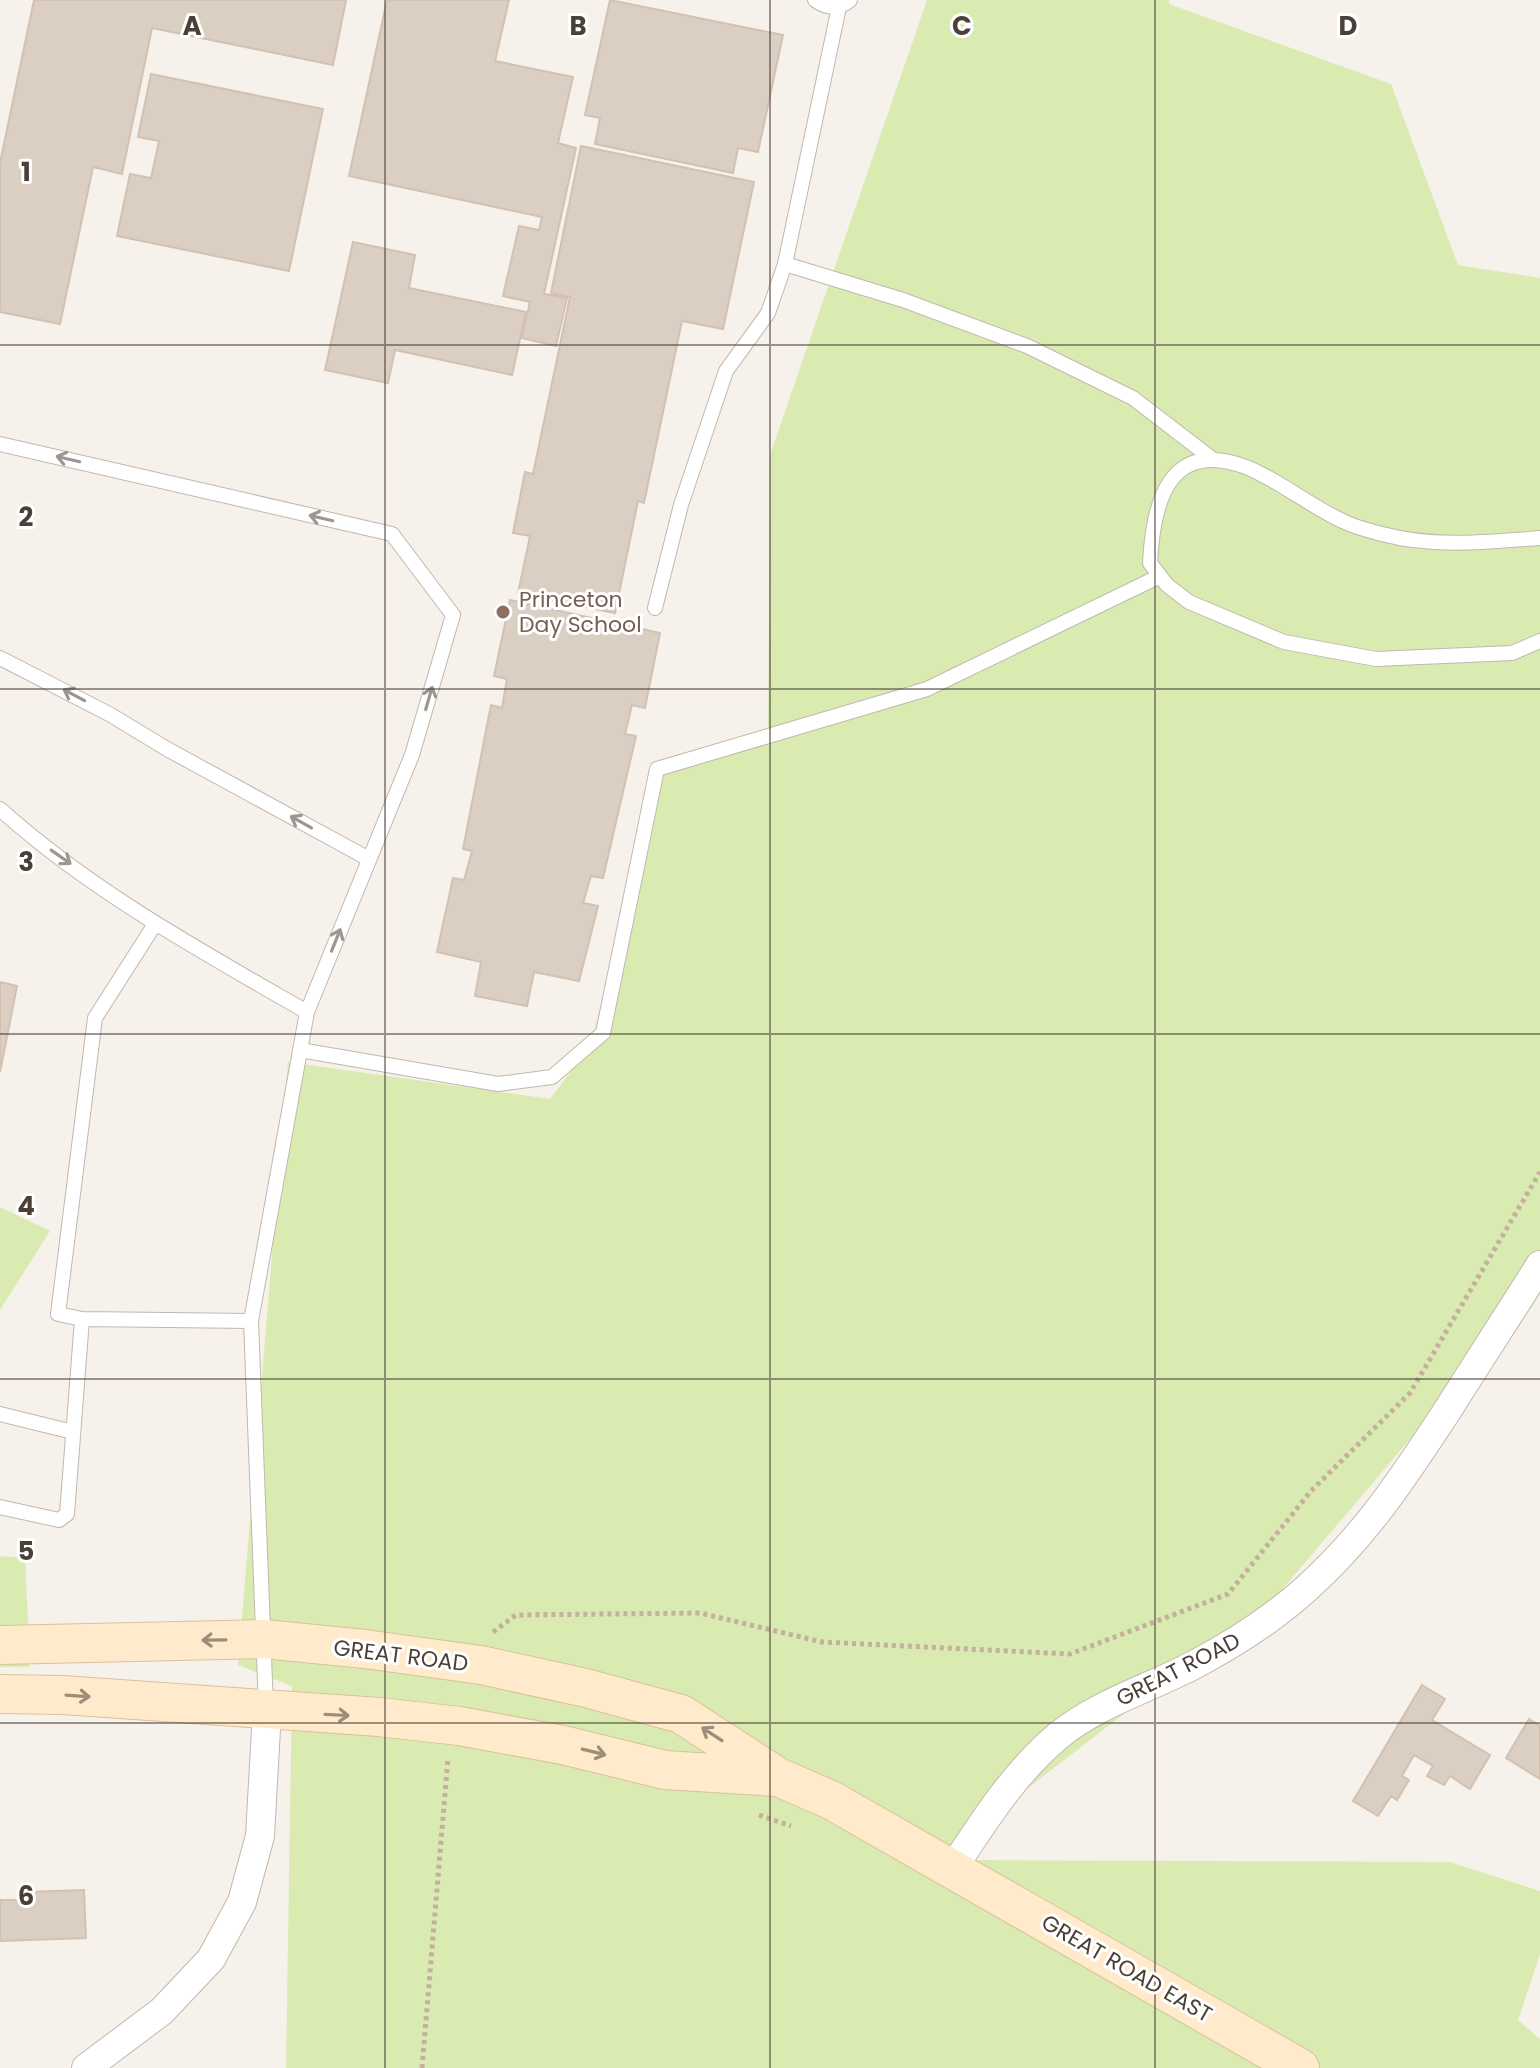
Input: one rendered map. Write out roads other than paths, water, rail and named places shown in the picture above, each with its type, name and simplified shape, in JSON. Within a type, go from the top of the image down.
[{"type":"street","name":"GREAT ROAD","points":[[0,1645],[264,1639],[481,1665],[586,1688],[681,1714],[778,1777],[831,1800],[953,1868],[1020,1772],[1059,1735],[1101,1708],[1192,1666],[1252,1631],[1307,1589],[1356,1540],[1394,1493],[1540,1265]]},
{"type":"street","name":"GREAT ROAD","points":[[0,1694],[63,1695],[379,1717],[459,1726],[563,1745],[665,1770],[778,1777]]},
{"type":"street","points":[[86,2068],[162,2011],[211,1959],[242,1902],[260,1836],[267,1711]]},
{"type":"street","name":"GREAT ROAD EAST","points":[[953,1868],[1300,2068]]},
{"type":"lane","points":[[655,608],[681,505],[726,371],[768,313],[785,264],[844,3],[829,7],[815,0]]},
{"type":"lane","points":[[785,264],[903,300],[1027,346],[1133,398],[1211,458],[1246,467],[1348,523],[1386,535],[1430,543],[1540,538]]},
{"type":"lane","points":[[0,444],[392,534],[453,615],[412,755],[307,1012],[251,1321],[267,1711]]},
{"type":"lane","points":[[1211,458],[1182,466],[1163,489],[1152,529],[1150,563],[1167,585],[1189,602],[1284,642],[1376,659],[1512,653],[1540,641]]},
{"type":"lane","points":[[300,1050],[498,1084],[552,1077],[603,1033],[657,769],[927,689],[1160,576]]},
{"type":"lane","points":[[0,658],[111,715],[369,859]]},
{"type":"lane","points":[[0,809],[27,833],[155,924],[307,1012]]},
{"type":"lane","points":[[155,924],[95,1018],[58,1314],[82,1319],[251,1321]]},
{"type":"lane","points":[[0,1507],[59,1520],[67,1514],[82,1319]]},
{"type":"lane","points":[[0,1414],[73,1432]]},
{"type":"place","name":"Princeton Day School","points":[[503,612]]}]
